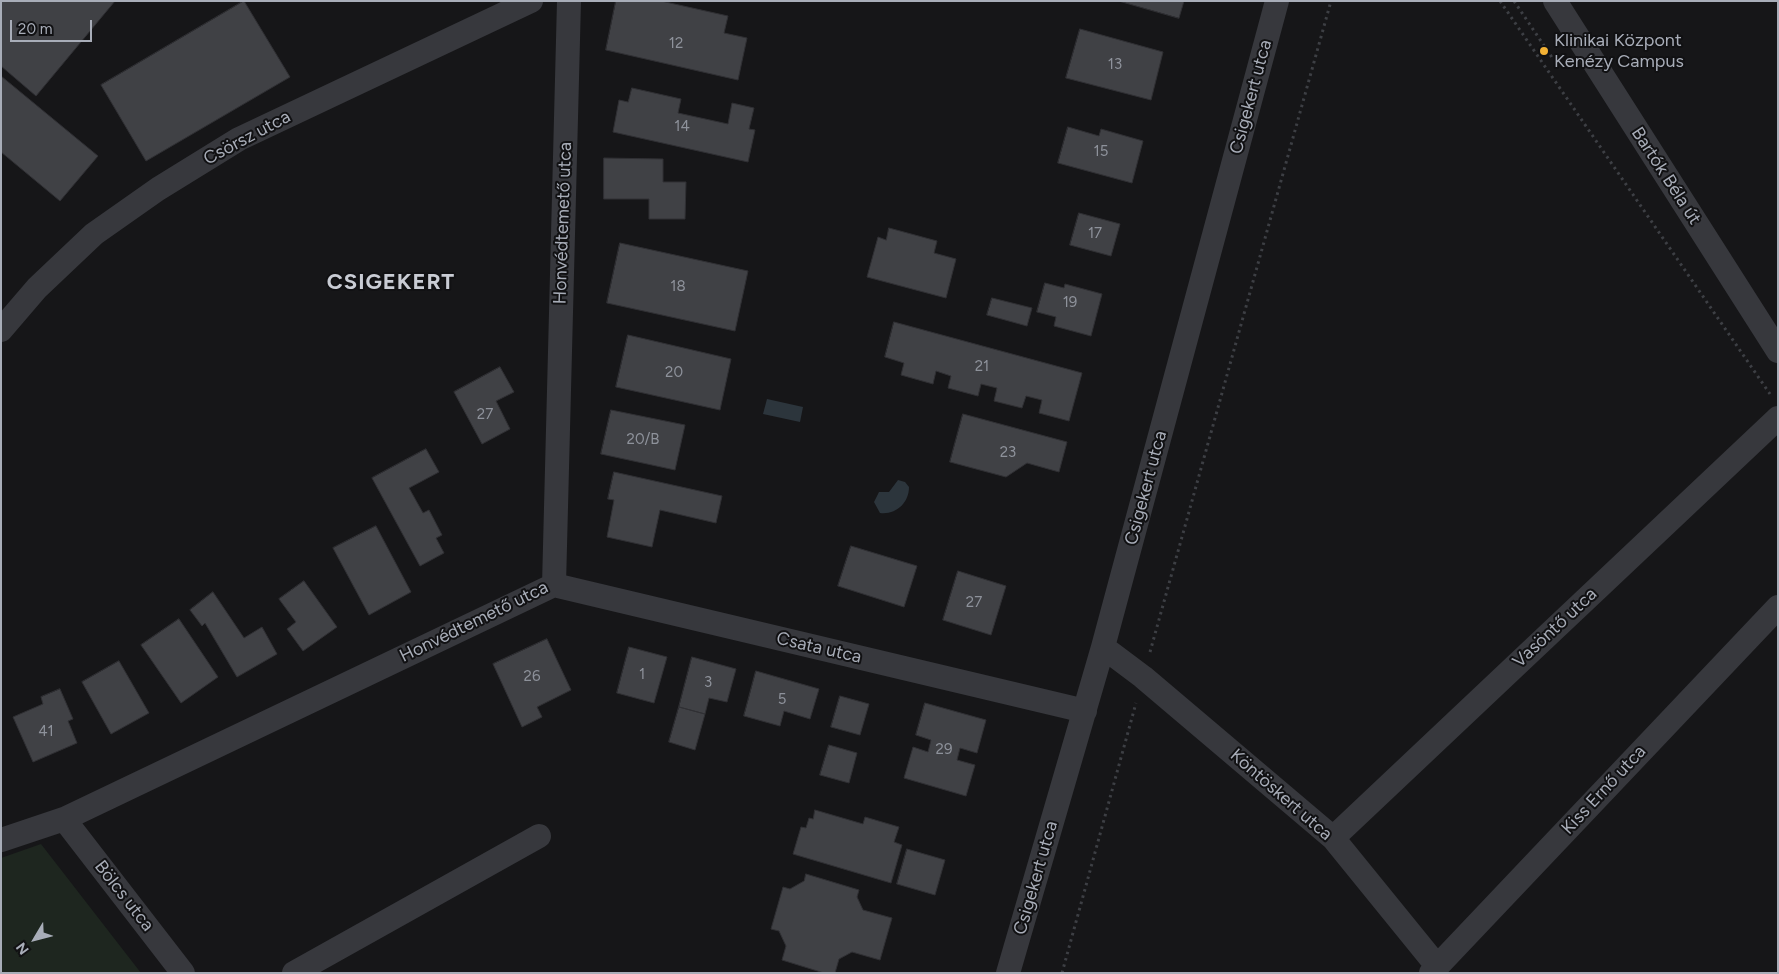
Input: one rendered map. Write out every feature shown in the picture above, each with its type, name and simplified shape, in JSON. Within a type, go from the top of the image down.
[{"type":"street","name":"Csörsz utca","points":[[1,330],[37,288],[94,234],[158,189],[239,139],[531,1]]},
{"type":"street","name":"Honvédtemető utca","points":[[1,840],[64,819],[554,585],[569,1]]},
{"type":"street","name":"Csigekert utca","points":[[1008,973],[1103,647],[1277,1]]},
{"type":"street","name":"Bartók Béla út","points":[[1555,1],[1778,351]]},
{"type":"street","name":"Vasöntő utca","points":[[1333,838],[1775,407]]},
{"type":"street","name":"Csata utca","points":[[554,585],[1085,711]]},
{"type":"street","name":"Kiss Ernő utca","points":[[1434,970],[1778,606]]},
{"type":"street","name":"Köntöskert utca","points":[[1103,647],[1143,678],[1333,838],[1434,970]]},
{"type":"street","name":"Bölcs utca","points":[[64,819],[183,973]]},
{"type":"street","points":[[294,973],[539,836]]},
{"type":"path","points":[[1062,973],[1331,1]]},
{"type":"path","points":[[1500,1],[1775,407]]},
{"type":"path","points":[[1514,1],[1553,59]]},
{"type":"shaded area","points":[[767,399],[803,407],[800,422],[763,414]]},
{"type":"shaded area","points":[[898,480],[905,482],[909,487],[907,498],[896,510],[880,513],[874,502],[879,492],[889,492]]},
{"type":"shaded area","points":[[41,844],[141,973],[1,973],[1,858]]},
{"type":"building","points":[[1,1],[115,1],[36,96],[1,66]]},
{"type":"building","points":[[244,1],[290,77],[146,161],[101,85]]},
{"type":"building","points":[[616,1],[661,1],[728,16],[724,33],[747,38],[738,80],[606,50]]},
{"type":"building","points":[[1119,1],[1184,1],[1179,18]]},
{"type":"building","points":[[1080,29],[1163,52],[1151,100],[1066,78]]},
{"type":"building","points":[[1,76],[98,156],[60,201],[1,152]]},
{"type":"building","points":[[632,88],[681,99],[678,113],[728,124],[732,103],[754,108],[749,129],[755,130],[748,162],[613,132],[619,100],[628,102]]},
{"type":"building","points":[[1068,127],[1099,136],[1101,129],[1143,141],[1132,183],[1058,163]]},
{"type":"building","points":[[604,158],[663,159],[663,182],[686,182],[685,219],[649,219],[649,199],[604,199]]},
{"type":"building","points":[[1079,213],[1120,224],[1111,256],[1070,245]]},
{"type":"building","points":[[889,228],[937,241],[934,253],[956,259],[946,298],[867,277],[878,237],[886,240]]},
{"type":"building","points":[[620,243],[748,271],[735,331],[607,303]]},
{"type":"building","points":[[1045,283],[1064,288],[1065,284],[1102,294],[1091,336],[1054,326],[1056,317],[1037,312]]},
{"type":"building","points":[[992,298],[1032,308],[1027,326],[987,315]]},
{"type":"building","points":[[894,322],[1082,373],[1069,421],[1039,413],[1042,400],[1026,396],[1022,408],[994,401],[997,388],[981,384],[978,396],[948,388],[951,376],[936,371],[933,384],[901,375],[904,363],[885,357]]},
{"type":"building","points":[[628,335],[731,359],[720,410],[616,387]]},
{"type":"building","points":[[500,367],[514,392],[496,401],[510,429],[482,444],[454,392]]},
{"type":"building","points":[[611,410],[685,425],[675,470],[601,454]]},
{"type":"building","points":[[963,414],[1067,442],[1059,472],[1027,463],[1006,477],[950,462]]},
{"type":"building","points":[[426,449],[439,472],[409,488],[423,513],[429,510],[442,535],[436,538],[444,553],[420,566],[372,478]]},
{"type":"building","points":[[614,472],[722,496],[716,523],[660,510],[652,547],[607,537],[614,500],[608,499]]},
{"type":"building","points":[[376,526],[411,592],[369,615],[333,548]]},
{"type":"building","points":[[851,546],[917,566],[904,607],[838,586]]},
{"type":"building","points":[[958,571],[1006,586],[991,635],[943,620]]},
{"type":"building","points":[[304,581],[337,627],[303,651],[287,629],[296,622],[279,599]]},
{"type":"building","points":[[213,592],[244,638],[262,627],[277,654],[237,677],[205,623],[202,626],[190,610]]},
{"type":"building","points":[[179,619],[218,677],[181,703],[141,645]]},
{"type":"building","points":[[547,639],[571,690],[537,707],[542,717],[522,727],[493,664]]},
{"type":"building","points":[[629,647],[667,657],[654,703],[617,693]]},
{"type":"building","points":[[692,657],[736,669],[727,702],[709,698],[705,714],[679,707]]},
{"type":"building","points":[[119,661],[149,713],[111,734],[82,682]]},
{"type":"building","points":[[756,671],[819,689],[810,719],[784,711],[780,726],[744,716]]},
{"type":"building","points":[[60,689],[73,719],[68,721],[77,743],[33,762],[13,717],[43,704],[41,697]]},
{"type":"building","points":[[840,696],[869,704],[860,735],[831,727]]},
{"type":"building","points":[[925,703],[986,720],[977,753],[960,748],[957,760],[975,765],[966,796],[904,778],[913,747],[928,752],[931,740],[916,735]]},
{"type":"building","points":[[679,707],[705,714],[695,750],[669,742]]},
{"type":"building","points":[[829,745],[857,753],[849,783],[820,775]]},
{"type":"building","points":[[815,810],[863,824],[865,817],[899,827],[894,842],[902,845],[891,883],[793,854],[801,827],[806,828],[809,818],[813,819]]},
{"type":"building","points":[[907,849],[945,860],[935,895],[897,884]]},
{"type":"building","points":[[806,874],[859,890],[857,897],[863,910],[892,918],[880,960],[852,952],[839,959],[835,973],[824,973],[782,960],[786,946],[779,931],[771,929],[783,887],[790,889],[804,881]]},
{"type":"place","name":"Klinikai Központ Kenézy Campus","points":[[1544,51]]},
{"type":"district","name":"CSIGEKERT","points":[[391,283]]}]
